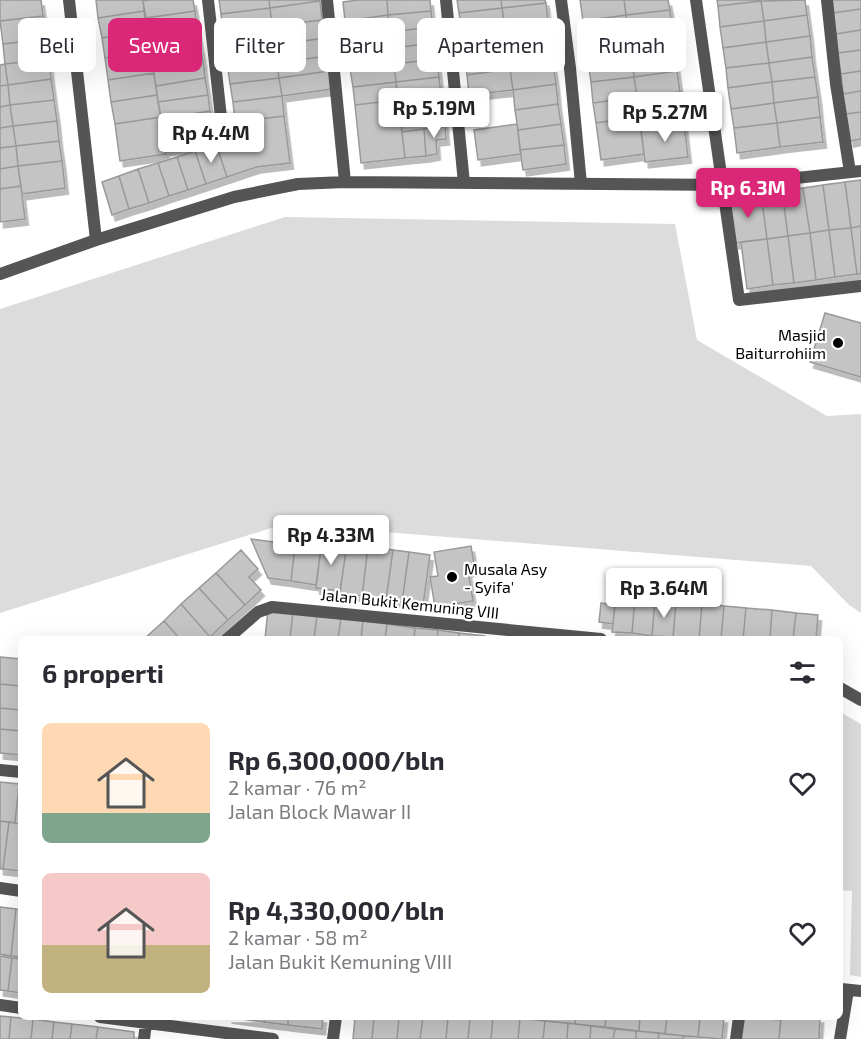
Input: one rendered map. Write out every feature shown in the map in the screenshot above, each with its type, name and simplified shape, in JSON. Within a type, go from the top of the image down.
[{"type":"street","points":[[69,0],[96,240]]},
{"type":"street","points":[[208,0],[223,135]]},
{"type":"street","points":[[327,0],[345,183]]},
{"type":"street","points":[[446,0],[464,183]]},
{"type":"street","points":[[561,0],[581,184]]},
{"type":"street","points":[[696,0],[740,300],[861,286]]},
{"type":"street","points":[[0,274],[96,240],[234,197],[298,184],[722,184],[855,171],[836,84],[827,0]]},
{"type":"street","name":"Jalan Bukit Kemuning VIII","points":[[230,636],[258,612],[272,607],[570,636]]},
{"type":"street","points":[[843,690],[861,700]]},
{"type":"street","points":[[0,770],[18,772]]},
{"type":"street","points":[[0,888],[18,891]]},
{"type":"street","points":[[840,1039],[850,990]]},
{"type":"street","points":[[0,1005],[18,1008]]},
{"type":"street","points":[[123,1020],[235,1037],[273,1039]]},
{"type":"street","points":[[333,1039],[336,1020]]},
{"type":"street","points":[[736,1039],[739,1020]]},
{"type":"street","points":[[144,1039],[146,1023]]},
{"type":"shaded area","points":[[285,217],[675,224],[697,340],[827,416],[861,414],[861,613],[849,605],[811,566],[284,524],[0,613],[0,309]]},
{"type":"shaded area","points":[[843,714],[861,724],[861,977],[850,975],[852,891],[843,890]]},
{"type":"building","points":[[0,0],[41,0],[43,16],[0,21]]},
{"type":"building","points":[[96,0],[143,0],[144,11],[98,18]]},
{"type":"building","points":[[193,0],[195,11],[146,18],[143,1]]},
{"type":"building","points":[[219,0],[269,0],[270,8],[221,14]]},
{"type":"building","points":[[269,0],[320,0],[320,1],[270,8]]},
{"type":"building","points":[[387,0],[388,15],[345,18],[343,2]]},
{"type":"building","points":[[387,0],[430,0],[431,11],[388,15]]},
{"type":"building","points":[[457,0],[501,0],[502,8],[459,13]]},
{"type":"building","points":[[501,0],[545,0],[546,3],[502,8]]},
{"type":"building","points":[[580,0],[624,0],[626,15],[583,18]]},
{"type":"building","points":[[624,0],[668,0],[670,10],[626,15]]},
{"type":"building","points":[[717,0],[761,0],[761,1],[718,6]]},
{"type":"building","points":[[805,0],[807,15],[764,21],[761,1]]},
{"type":"building","points":[[831,0],[861,0],[861,9],[833,13]]},
{"type":"building","points":[[320,1],[322,18],[306,22],[306,18],[271,18],[270,8]]},
{"type":"building","points":[[761,1],[764,21],[720,27],[718,6]]},
{"type":"building","points":[[546,3],[548,18],[503,18],[502,8]]},
{"type":"building","points":[[270,8],[271,18],[221,18],[221,14]]},
{"type":"building","points":[[502,8],[503,18],[460,18],[459,13]]},
{"type":"building","points":[[861,9],[861,30],[836,34],[833,13]]},
{"type":"building","points":[[670,10],[671,18],[626,18],[626,15]]},
{"type":"building","points":[[144,11],[145,18],[108,18],[108,37],[102,38],[98,18]]},
{"type":"building","points":[[195,11],[196,18],[146,18]]},
{"type":"building","points":[[431,11],[432,18],[417,18],[417,29],[405,30],[405,18],[388,18],[388,15]]},
{"type":"building","points":[[388,15],[388,18],[366,18]]},
{"type":"building","points":[[626,15],[626,18],[604,18]]},
{"type":"building","points":[[807,15],[810,36],[766,42],[764,21]]},
{"type":"building","points":[[18,19],[18,42],[3,44],[0,21]]},
{"type":"building","points":[[318,20],[318,39],[306,41],[306,22]]},
{"type":"building","points":[[764,21],[766,42],[723,48],[720,27]]},
{"type":"building","points":[[417,29],[417,45],[405,46],[405,30]]},
{"type":"building","points":[[861,30],[861,50],[838,53],[836,34]]},
{"type":"building","points":[[810,36],[812,57],[769,63],[766,42]]},
{"type":"building","points":[[108,37],[108,58],[105,58],[102,38]]},
{"type":"building","points":[[318,39],[318,57],[306,59],[306,41]]},
{"type":"building","points":[[18,42],[18,63],[5,64],[3,44]]},
{"type":"building","points":[[766,42],[769,63],[726,68],[723,48]]},
{"type":"building","points":[[417,45],[417,61],[405,63],[405,46]]},
{"type":"building","points":[[861,50],[861,71],[841,74],[838,53]]},
{"type":"building","points":[[318,57],[318,72],[322,72],[279,78],[278,72],[306,72],[306,59]]},
{"type":"building","points":[[812,57],[815,77],[772,82],[769,63]]},
{"type":"building","points":[[105,58],[108,58],[108,72],[154,73],[108,80]]},
{"type":"building","points":[[202,61],[205,78],[156,86],[154,72],[202,72]]},
{"type":"building","points":[[417,61],[417,72],[438,72],[439,77],[396,82],[395,72],[405,72],[405,63]]},
{"type":"building","points":[[18,63],[18,72],[50,72],[51,79],[8,85],[5,64]]},
{"type":"building","points":[[769,63],[772,82],[728,88],[726,68]]},
{"type":"building","points":[[5,64],[8,85],[0,86],[0,65]]},
{"type":"building","points":[[861,71],[861,91],[843,94],[841,74]]},
{"type":"building","points":[[228,72],[278,72],[279,78],[230,84]]},
{"type":"building","points":[[329,72],[332,89],[282,96],[279,78]]},
{"type":"building","points":[[350,72],[395,72],[396,82],[353,87]]},
{"type":"building","points":[[467,72],[488,72],[467,75]]},
{"type":"building","points":[[510,72],[554,72],[556,84],[513,90]]},
{"type":"building","points":[[510,72],[513,90],[469,95],[467,75]]},
{"type":"building","points":[[590,72],[634,72],[634,77],[591,82]]},
{"type":"building","points":[[634,72],[670,72],[634,77]]},
{"type":"building","points":[[677,72],[680,92],[637,97],[634,77]]},
{"type":"building","points":[[154,73],[157,95],[111,102],[108,80]]},
{"type":"building","points":[[439,77],[441,95],[398,100],[396,82]]},
{"type":"building","points":[[634,77],[637,97],[593,103],[591,82]]},
{"type":"building","points":[[815,77],[818,97],[774,103],[772,82]]},
{"type":"building","points":[[205,78],[208,95],[158,102],[156,86]]},
{"type":"building","points":[[279,78],[282,96],[233,102],[230,84]]},
{"type":"building","points":[[51,79],[54,100],[10,105],[8,85]]},
{"type":"building","points":[[396,82],[398,100],[355,105],[353,87]]},
{"type":"building","points":[[772,82],[774,103],[731,109],[728,88]]},
{"type":"building","points":[[556,84],[558,104],[515,110],[513,90]]},
{"type":"building","points":[[8,85],[10,105],[0,107],[0,86]]},
{"type":"building","points":[[861,91],[861,112],[846,114],[843,94]]},
{"type":"building","points":[[680,92],[684,123],[641,129],[637,97]]},
{"type":"building","points":[[157,95],[161,117],[115,124],[111,102]]},
{"type":"building","points":[[208,95],[210,111],[161,119],[158,102]]},
{"type":"building","points":[[441,95],[445,126],[402,132],[398,100]]},
{"type":"building","points":[[282,96],[284,116],[235,122],[233,102]]},
{"type":"building","points":[[637,97],[639,117],[596,123],[593,103]]},
{"type":"building","points":[[818,97],[820,117],[777,123],[774,103]]},
{"type":"building","points":[[54,100],[57,121],[13,126],[10,105]]},
{"type":"building","points":[[398,100],[405,158],[361,163],[355,105]]},
{"type":"building","points":[[774,103],[777,123],[734,128],[731,109]]},
{"type":"building","points":[[558,104],[561,124],[518,130],[515,110]]},
{"type":"building","points":[[10,105],[13,126],[0,128],[0,107]]},
{"type":"building","points":[[210,111],[215,142],[166,150],[161,119]]},
{"type":"building","points":[[861,112],[861,139],[850,141],[846,114]]},
{"type":"building","points":[[284,116],[290,163],[257,167],[227,177],[216,144],[237,137],[235,122]]},
{"type":"building","points":[[161,117],[166,154],[120,161],[115,124]]},
{"type":"building","points":[[639,117],[644,154],[601,160],[596,123]]},
{"type":"building","points":[[820,117],[823,142],[780,147],[777,123]]},
{"type":"building","points":[[57,121],[59,141],[16,146],[13,126]]},
{"type":"building","points":[[684,123],[688,157],[645,162],[641,129]]},
{"type":"building","points":[[777,123],[780,147],[737,153],[734,128]]},
{"type":"building","points":[[517,124],[521,154],[478,160],[474,130]]},
{"type":"building","points":[[561,124],[564,145],[520,150],[518,130]]},
{"type":"building","points":[[13,126],[16,146],[0,148],[0,128]]},
{"type":"building","points":[[445,126],[446,139],[436,140],[437,154],[426,156],[424,129]]},
{"type":"building","points":[[424,129],[426,156],[405,158],[402,132]]},
{"type":"building","points":[[59,141],[62,161],[18,166],[16,146]]},
{"type":"building","points":[[216,144],[227,177],[206,184],[195,151]]},
{"type":"building","points":[[564,145],[566,164],[523,170],[520,150]]},
{"type":"building","points":[[16,146],[18,166],[0,169],[0,148]]},
{"type":"building","points":[[195,151],[206,184],[188,190],[177,157]]},
{"type":"building","points":[[177,157],[188,190],[169,196],[158,163]]},
{"type":"building","points":[[62,161],[65,188],[22,194],[18,166]]},
{"type":"building","points":[[158,163],[169,196],[149,203],[138,169]]},
{"type":"building","points":[[18,166],[21,186],[0,189],[0,169]]},
{"type":"building","points":[[138,169],[149,203],[129,209],[119,176]]},
{"type":"building","points":[[119,176],[129,209],[112,215],[102,182]]},
{"type":"building","points":[[861,180],[861,226],[851,228],[845,182]]},
{"type":"building","points":[[845,182],[851,228],[829,230],[823,185]]},
{"type":"building","points":[[823,185],[829,230],[810,233],[803,188]]},
{"type":"building","points":[[21,186],[25,219],[0,222],[0,189]]},
{"type":"building","points":[[803,188],[810,233],[788,236],[782,191]]},
{"type":"building","points":[[782,191],[788,236],[767,239],[761,194]]},
{"type":"building","points":[[761,194],[767,239],[735,243],[729,198]]},
{"type":"building","points":[[861,226],[861,274],[857,274],[851,228]]},
{"type":"building","points":[[851,228],[857,274],[835,277],[829,230]]},
{"type":"building","points":[[829,230],[835,277],[816,280],[810,233]]},
{"type":"building","points":[[810,233],[816,280],[794,283],[788,236]]},
{"type":"building","points":[[788,236],[794,283],[773,285],[767,239]]},
{"type":"building","points":[[767,239],[773,285],[747,289],[741,242]]},
{"type":"building","name":"Masjid Baiturrohiim","points":[[825,313],[861,323],[861,377],[810,362]]},
{"type":"building","points":[[296,537],[322,540],[316,585],[291,581]]},
{"type":"building","points":[[251,539],[295,545],[291,581],[268,578]]},
{"type":"building","points":[[322,540],[347,544],[340,591],[316,588]]},
{"type":"building","points":[[347,544],[368,547],[362,596],[340,593]]},
{"type":"building","name":"Musala Asy - Syifa'","points":[[471,546],[475,570],[468,571],[473,601],[435,607],[430,577],[438,576],[434,552]]},
{"type":"building","points":[[368,547],[393,550],[386,600],[362,596]]},
{"type":"building","points":[[241,550],[258,569],[249,577],[261,590],[245,605],[216,573]]},
{"type":"building","points":[[393,550],[409,552],[402,602],[386,600]]},
{"type":"building","points":[[409,552],[430,555],[423,605],[402,602]]},
{"type":"building","points":[[216,573],[245,605],[228,620],[199,588]]},
{"type":"building","points":[[199,588],[228,620],[209,636],[181,604]]},
{"type":"building","points":[[616,596],[635,598],[632,633],[612,632]]},
{"type":"building","points":[[635,598],[655,600],[652,636],[632,633]]},
{"type":"building","points":[[655,600],[676,602],[673,636],[652,636]]},
{"type":"building","points":[[676,602],[702,604],[699,636],[673,636]]},
{"type":"building","points":[[601,603],[615,605],[613,624],[599,622]]},
{"type":"building","points":[[181,604],[209,636],[177,636],[164,621]]},
{"type":"building","points":[[702,604],[724,606],[721,636],[699,636]]},
{"type":"building","points":[[724,606],[746,608],[743,636],[721,636]]},
{"type":"building","points":[[746,608],[772,610],[770,636],[743,636]]},
{"type":"building","points":[[268,609],[293,612],[290,636],[265,636]]},
{"type":"building","points":[[772,610],[796,613],[793,636],[770,636]]},
{"type":"building","points":[[293,612],[317,615],[314,636],[290,636]]},
{"type":"building","points":[[796,613],[818,615],[816,636],[793,636]]},
{"type":"building","points":[[317,615],[341,618],[338,636],[314,636]]},
{"type":"building","points":[[341,618],[363,621],[361,636],[338,636]]},
{"type":"building","points":[[164,621],[177,636],[147,636]]},
{"type":"building","points":[[363,621],[387,624],[385,636],[361,636]]},
{"type":"building","points":[[387,624],[415,628],[414,636],[385,636]]},
{"type":"building","points":[[415,628],[438,630],[437,636],[414,636]]},
{"type":"building","points":[[438,630],[459,633],[459,636],[437,636]]},
{"type":"building","points":[[459,633],[485,636],[459,636]]},
{"type":"building","points":[[0,657],[18,659],[18,686],[0,684]]},
{"type":"building","points":[[0,684],[18,686],[18,710],[0,708]]},
{"type":"building","points":[[0,708],[18,710],[18,731],[0,729]]},
{"type":"building","points":[[0,729],[18,731],[18,755],[0,753]]},
{"type":"building","points":[[0,782],[18,784],[15,823],[0,821]]},
{"type":"building","points":[[18,794],[18,824],[15,823]]},
{"type":"building","points":[[0,821],[9,822],[3,869],[0,869]]},
{"type":"building","points":[[9,822],[18,824],[18,871],[3,869]]},
{"type":"building","points":[[0,907],[16,909],[11,956],[0,954]]},
{"type":"building","points":[[16,909],[18,909],[18,957],[11,956]]},
{"type":"building","points":[[0,956],[12,958],[8,991],[0,990]]},
{"type":"building","points":[[12,958],[18,959],[18,993],[8,991]]},
{"type":"building","points":[[0,1016],[11,1017],[9,1039],[0,1039]]},
{"type":"building","points":[[11,1017],[18,1018],[18,1020],[33,1020],[31,1039],[9,1039]]},
{"type":"building","points":[[33,1020],[54,1022],[52,1039],[31,1039]]},
{"type":"building","points":[[264,1020],[288,1020],[288,1025],[264,1022]]},
{"type":"building","points":[[288,1020],[323,1020],[322,1029],[288,1025]]},
{"type":"building","points":[[355,1020],[374,1020],[372,1039],[353,1039]]},
{"type":"building","points":[[374,1020],[399,1020],[397,1039],[372,1039]]},
{"type":"building","points":[[399,1020],[423,1020],[420,1039],[397,1039]]},
{"type":"building","points":[[423,1020],[448,1020],[446,1039],[420,1039]]},
{"type":"building","points":[[448,1020],[470,1020],[468,1039],[446,1039]]},
{"type":"building","points":[[470,1020],[493,1020],[491,1039],[468,1039]]},
{"type":"building","points":[[493,1020],[520,1020],[518,1039],[491,1039]]},
{"type":"building","points":[[520,1020],[545,1021],[543,1039],[518,1039]]},
{"type":"building","points":[[546,1020],[576,1020],[575,1024]]},
{"type":"building","points":[[576,1020],[606,1020],[605,1027],[575,1024]]},
{"type":"building","points":[[606,1020],[640,1020],[639,1031],[605,1027]]},
{"type":"building","points":[[640,1020],[667,1020],[665,1034],[639,1031]]},
{"type":"building","points":[[667,1020],[700,1020],[698,1037],[665,1034]]},
{"type":"building","points":[[700,1020],[724,1020],[722,1039],[698,1037]]},
{"type":"building","points":[[741,1020],[781,1020],[779,1039],[739,1039]]},
{"type":"building","points":[[781,1020],[820,1020],[819,1039],[779,1039]]},
{"type":"building","points":[[545,1021],[568,1023],[567,1039],[543,1039]]},
{"type":"building","points":[[54,1022],[72,1024],[70,1039],[52,1039]]},
{"type":"building","points":[[568,1023],[591,1026],[590,1039],[567,1039]]},
{"type":"building","points":[[72,1024],[98,1027],[96,1039],[70,1039]]},
{"type":"building","points":[[591,1026],[615,1029],[613,1039],[590,1039]]},
{"type":"building","points":[[98,1027],[134,1032],[134,1039],[96,1039]]},
{"type":"building","points":[[615,1029],[636,1031],[636,1039],[613,1039]]},
{"type":"building","points":[[636,1031],[659,1033],[658,1039],[636,1039]]},
{"type":"building","points":[[659,1033],[684,1036],[683,1039],[658,1039]]},
{"type":"place","name":"Masjid Baiturrohiim","points":[[838,343]]},
{"type":"place","name":"Musala Asy - Syifa'","points":[[452,577]]}]
